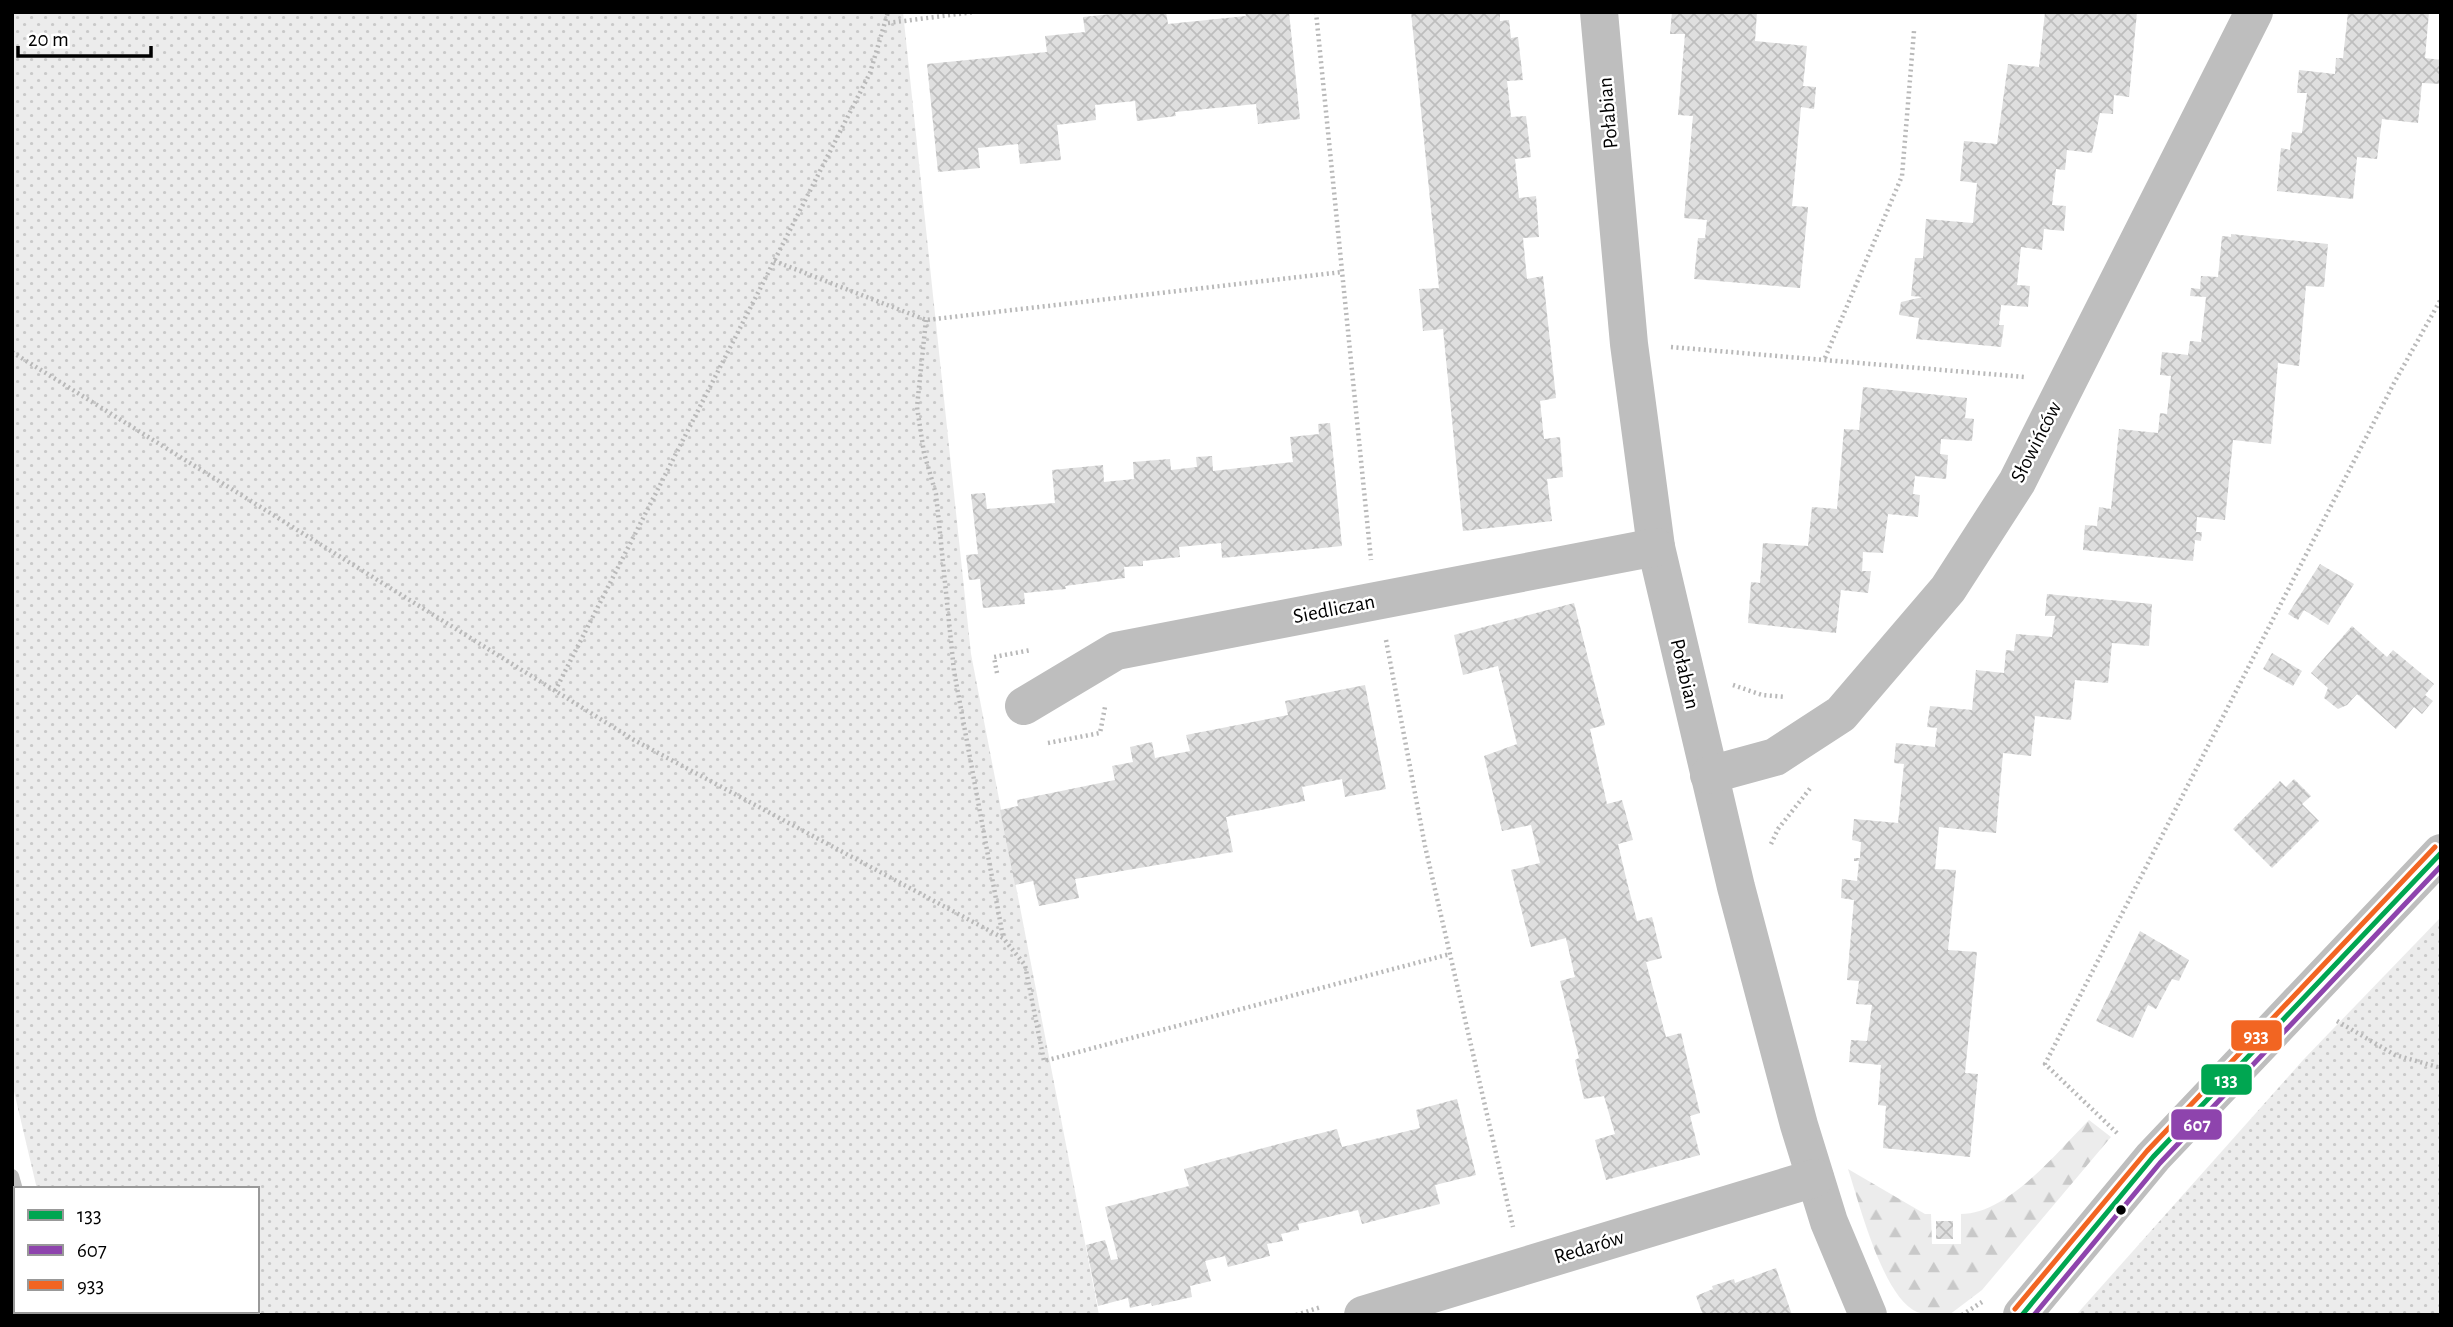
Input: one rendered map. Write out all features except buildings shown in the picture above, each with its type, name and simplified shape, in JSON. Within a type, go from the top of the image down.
[{"type":"street","name":"Połabian","points":[[1599,12],[1629,344],[1656,547],[1709,775],[1815,1178],[1849,1275],[1867,1315]]},
{"type":"street","name":"Słowińców","points":[[1709,775],[1775,757],[1842,714],[1948,589],[2017,482],[2254,12]]},
{"type":"street","name":"Siedliczan","points":[[1024,706],[1116,651],[1656,547]]},
{"type":"street","points":[[2022,1315],[2153,1157],[2441,853]]},
{"type":"street","name":"Redarów","points":[[1363,1315],[1815,1178]]},
{"type":"path","points":[[555,691],[870,73],[888,23],[888,12]]},
{"type":"path","points":[[888,23],[974,12]]},
{"type":"path","points":[[1316,12],[1373,570]]},
{"type":"path","points":[[1825,358],[1902,176],[1914,31]]},
{"type":"path","points":[[775,261],[926,320],[1342,272]]},
{"type":"path","points":[[2115,1132],[2045,1064],[2394,383],[2441,299]]},
{"type":"path","points":[[926,320],[917,407],[924,453],[936,494],[954,671],[1003,938]]},
{"type":"path","points":[[1660,346],[2024,377]]},
{"type":"path","points":[[12,352],[634,740],[1003,938],[1025,965],[1044,1061],[1450,954]]},
{"type":"path","points":[[1384,633],[1425,846],[1515,1235]]},
{"type":"path","points":[[1726,682],[1762,695],[1795,696]]},
{"type":"path","points":[[1767,853],[1778,829],[1819,779]]},
{"type":"path","points":[[2333,1019],[2395,1055],[2441,1068]]},
{"type":"green space","points":[[12,12],[903,12],[971,654],[1099,1315],[64,1315],[259,1313],[259,1187],[37,1187],[12,1083]]},
{"type":"green space","points":[[2441,917],[2441,1315],[2076,1315],[2304,1059]]},
{"type":"green space","points":[[2089,1120],[2111,1137],[1982,1290],[1949,1315],[1917,1312],[1905,1303],[1893,1288],[1874,1248],[1848,1169],[1925,1214],[1931,1214],[1932,1244],[1961,1244],[1961,1214],[1979,1211],[2014,1193],[2047,1164]]},
{"type":"waterway","points":[[12,1176],[15,1187]]},
{"type":"transit line","name":"933","points":[[2015,1309],[2147,1151],[2435,847]]},
{"type":"transit line","name":"133","points":[[2022,1315],[2153,1157],[2441,853]]},
{"type":"transit line","name":"607","points":[[2034,1315],[2160,1163],[2441,866]]}]
